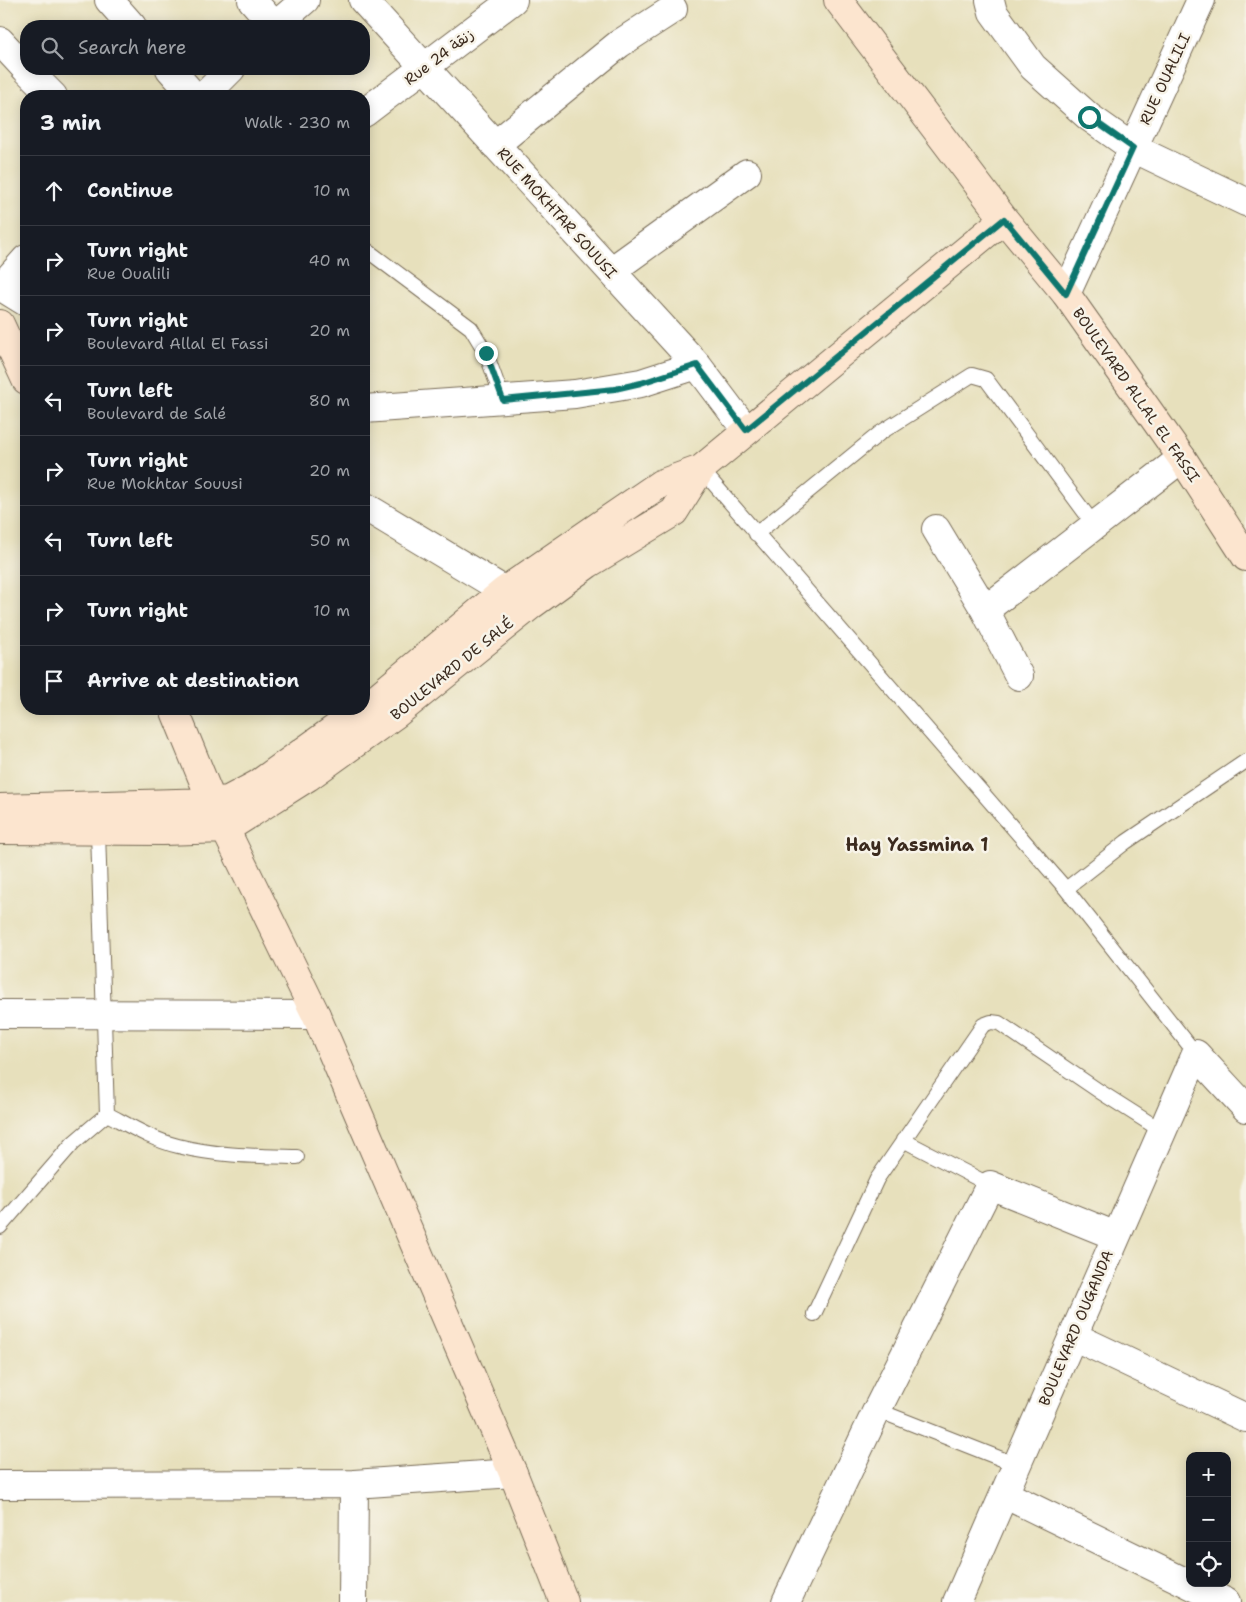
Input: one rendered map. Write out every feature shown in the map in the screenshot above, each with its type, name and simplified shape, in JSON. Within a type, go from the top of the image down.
[{"type":"street","points":[[109,0],[127,20]]},
{"type":"street","points":[[252,0],[270,20]]},
{"type":"street","points":[[282,20],[305,0]]},
{"type":"street","name":"RUE MOKHTAR SOUUSI","points":[[364,0],[697,365],[746,430]]},
{"type":"street","name":"Rue 24 زنقة","points":[[370,109],[513,0]]},
{"type":"street","name":"BOULEVARD ALLAL EL FASSI","points":[[838,0],[1004,219],[1066,294],[1182,458],[1246,557]]},
{"type":"street","points":[[990,0],[993,12],[1033,67],[1089,117],[1133,148],[1246,202]]},
{"type":"street","name":"RUE OUALILI","points":[[1066,294],[1201,0]]},
{"type":"street","points":[[496,145],[619,44],[673,9]]},
{"type":"street","points":[[0,41],[20,63]]},
{"type":"street","points":[[32,75],[47,90]]},
{"type":"street","points":[[175,75],[189,90]]},
{"type":"street","points":[[210,90],[225,75]]},
{"type":"street","points":[[611,272],[746,173]]},
{"type":"street","name":"BOULEVARD DE SALÉ","points":[[226,829],[308,777],[396,714],[530,606],[588,564],[674,512],[701,469],[1004,219]]},
{"type":"street","points":[[20,265],[0,287],[20,299]]},
{"type":"street","points":[[0,324],[20,367]]},
{"type":"street","points":[[370,409],[503,400],[615,389],[641,383],[697,365]]},
{"type":"street","points":[[985,610],[1182,458]]},
{"type":"street","name":"BOULEVARD DE SALÉ","points":[[370,702],[504,590],[660,484],[701,469]]},
{"type":"street","points":[[370,510],[530,606]]},
{"type":"street","points":[[936,529],[985,610],[1019,676]]},
{"type":"street","points":[[176,715],[212,802],[316,1015],[513,1473],[564,1602]]},
{"type":"street","name":"BOULEVARD DE SALÉ","points":[[0,808],[228,800],[258,784],[353,715]]},
{"type":"street","points":[[0,830],[98,832],[226,829]]},
{"type":"street","points":[[0,1014],[316,1015]]},
{"type":"street","points":[[1196,1054],[1246,1108]]},
{"type":"street","name":"BOULEVARD OUGANDA","points":[[957,1602],[1196,1054]]},
{"type":"street","points":[[786,1602],[876,1410],[990,1185],[1116,1236]]},
{"type":"street","points":[[1073,1336],[1246,1418]]},
{"type":"street","points":[[0,1485],[354,1484],[513,1473]]},
{"type":"street","points":[[353,1602],[354,1484]]},
{"type":"street","points":[[1004,1494],[1226,1602]]},
{"type":"lane","points":[[370,253],[470,328],[479,338],[486,353],[503,400]]},
{"type":"lane","points":[[756,534],[880,433],[972,375],[986,379],[1095,526]]},
{"type":"lane","points":[[701,469],[1066,889],[1196,1054]]},
{"type":"lane","points":[[1066,889],[1126,842],[1246,761]]},
{"type":"lane","points":[[98,832],[107,1114]]},
{"type":"lane","points":[[814,1314],[877,1179],[977,1030],[983,1025],[991,1022],[999,1023],[1162,1131]]},
{"type":"lane","points":[[107,1114],[150,1136],[177,1146],[244,1156],[298,1157]]},
{"type":"lane","points":[[0,1228],[73,1144],[107,1114]]},
{"type":"lane","points":[[903,1140],[990,1185]]},
{"type":"lane","points":[[876,1410],[1017,1465]]},
{"type":"district","name":"Hay Yassmina 1","points":[[917,845]]},
{"type":"route","points":[[486,353],[503,400],[615,389],[641,383],[697,365],[746,430],[1004,219],[1066,294],[1133,148],[1089,117]]}]
